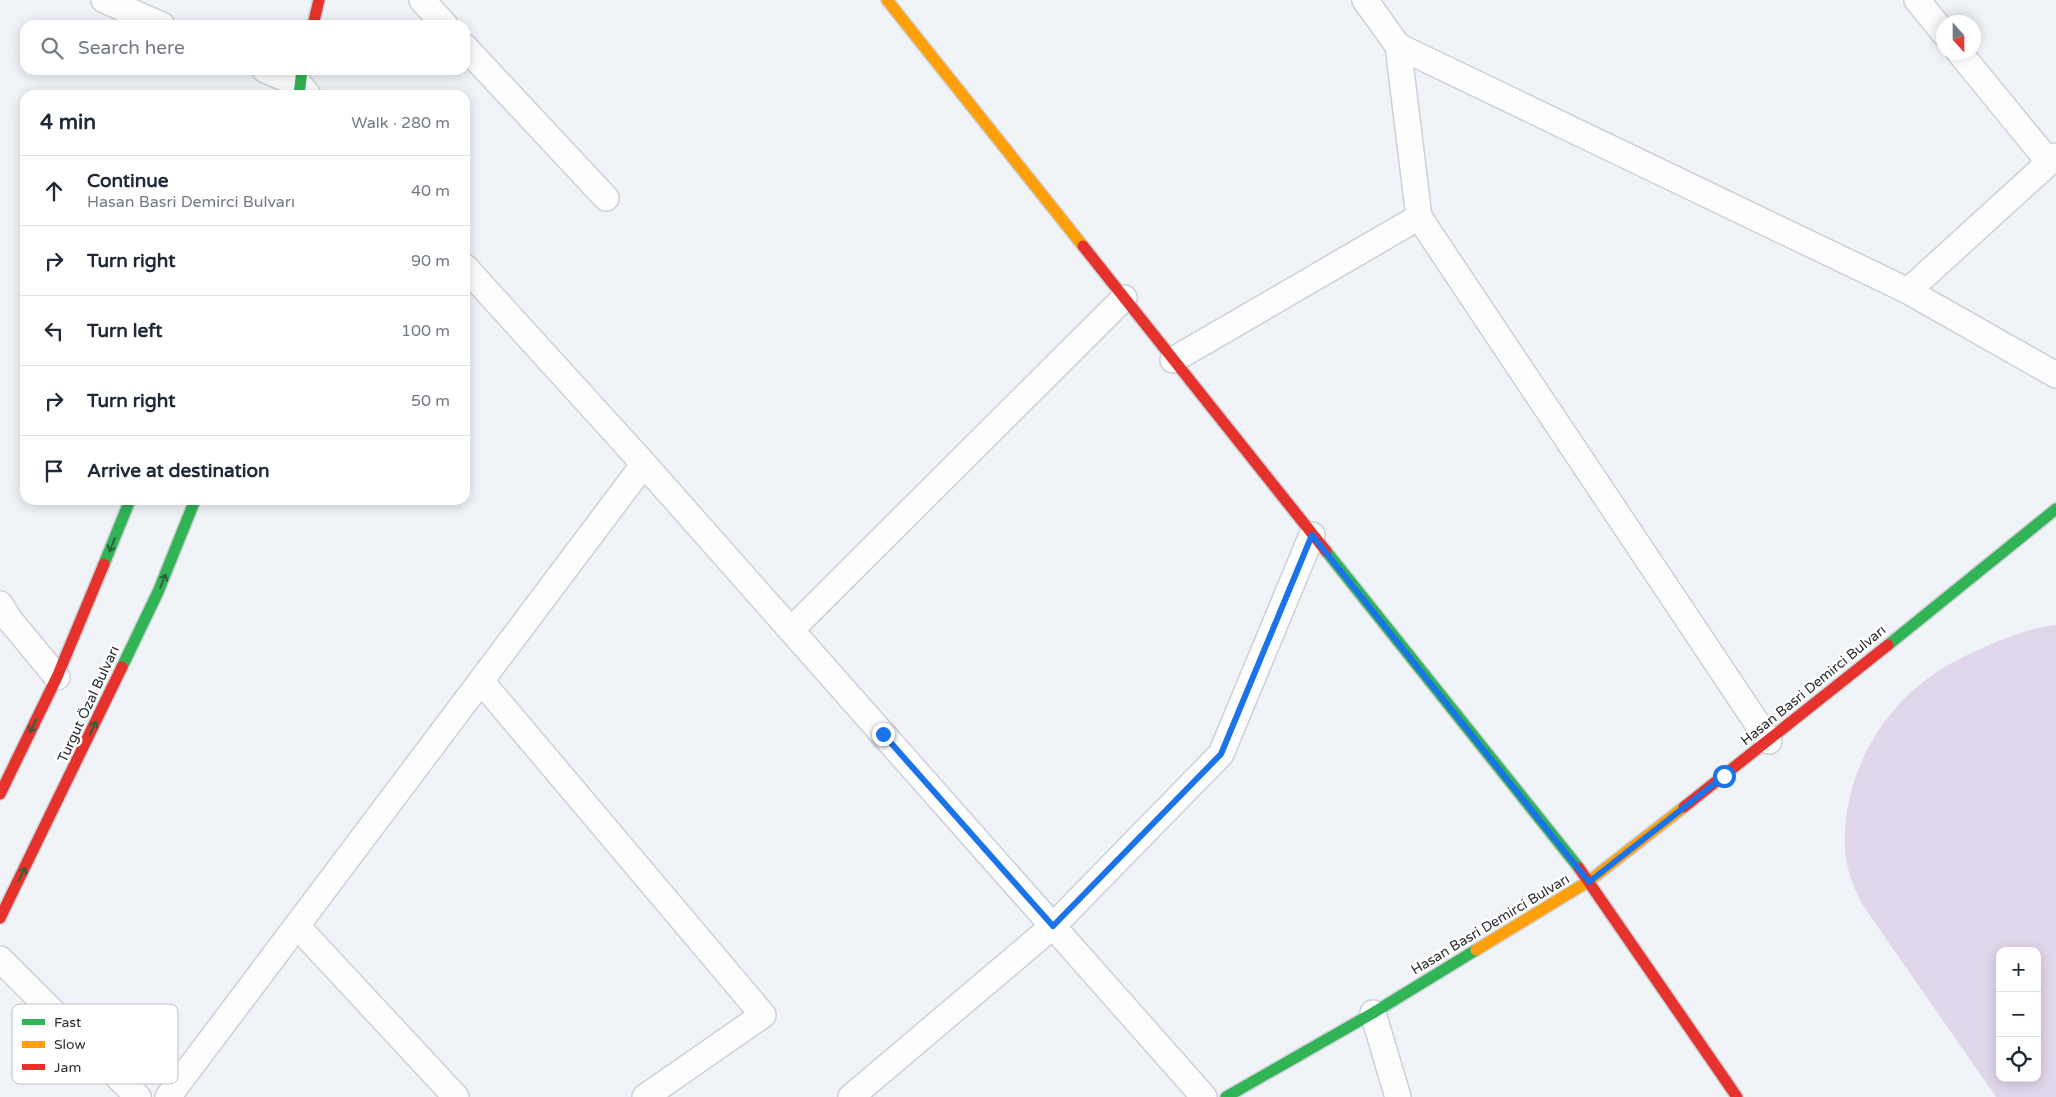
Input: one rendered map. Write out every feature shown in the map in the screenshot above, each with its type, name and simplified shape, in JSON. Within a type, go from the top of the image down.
[{"type":"main road","points":[[314,20],[319,0]]},
{"type":"main road","points":[[887,0],[1589,882],[1737,1097]]},
{"type":"main road","points":[[0,794],[57,677],[128,505]]},
{"type":"main road","name":"Turgut Özal Bulvarı","points":[[0,918],[158,592],[193,505]]},
{"type":"main road","name":"Hasan Basri Demirci Bulvarı","points":[[1226,1097],[1373,1013],[1589,882],[1769,741],[2056,509]]},
{"type":"street","points":[[104,0],[150,20]]},
{"type":"street","points":[[422,0],[440,20]]},
{"type":"street","points":[[1365,0],[1398,46],[1419,217],[1769,741]]},
{"type":"street","points":[[1917,0],[1936,23]]},
{"type":"street","points":[[1398,46],[1908,291],[2056,375]]},
{"type":"street","points":[[470,51],[606,198]]},
{"type":"street","points":[[1908,291],[2052,159],[1967,60]]},
{"type":"street","points":[[275,75],[300,88]]},
{"type":"street","points":[[1173,360],[1419,217]]},
{"type":"street","points":[[470,273],[644,464],[1204,1097]]},
{"type":"street","points":[[791,630],[1124,298]]},
{"type":"street","points":[[178,1084],[644,464]]},
{"type":"street","points":[[851,1097],[1053,926],[1221,754],[1312,535]]},
{"type":"street","points":[[0,604],[9,620],[57,677]]},
{"type":"street","points":[[481,681],[763,1015],[646,1097]]},
{"type":"street","points":[[297,926],[456,1097]]},
{"type":"street","points":[[0,959],[45,1004]]},
{"type":"street","points":[[1373,1013],[1398,1097]]},
{"type":"street","points":[[125,1084],[138,1097]]},
{"type":"street","points":[[168,1097],[178,1084]]},
{"type":"shaded area","points":[[2056,625],[2056,1097],[1996,1097],[1862,904],[1853,885],[1847,864],[1845,826],[1855,777],[1865,754],[1877,733],[1908,695],[1948,665],[1987,646],[2030,630]]},
{"type":"traffic: fast","points":[[300,90],[301,75]]},
{"type":"traffic: fast","points":[[104,564],[128,505]]},
{"type":"traffic: fast","points":[[122,667],[158,592],[193,505]]},
{"type":"traffic: fast","points":[[1888,645],[2056,509]]},
{"type":"traffic: fast","points":[[1326,551],[1579,868]]},
{"type":"traffic: fast","points":[[1226,1097],[1373,1013],[1476,950]]},
{"type":"traffic: slow","points":[[887,0],[1083,246]]},
{"type":"traffic: slow","points":[[1476,950],[1589,881],[1684,807]]},
{"type":"traffic: jam","points":[[314,20],[319,0]]},
{"type":"traffic: jam","points":[[1083,246],[1326,551]]},
{"type":"traffic: jam","points":[[0,794],[57,677],[104,564]]},
{"type":"traffic: jam","points":[[1684,807],[1888,645]]},
{"type":"traffic: jam","points":[[0,918],[122,667]]},
{"type":"traffic: jam","points":[[1579,868],[1737,1097]]},
{"type":"route","points":[[883,734],[1053,926],[1221,754],[1312,535],[1589,882],[1724,776]]}]
